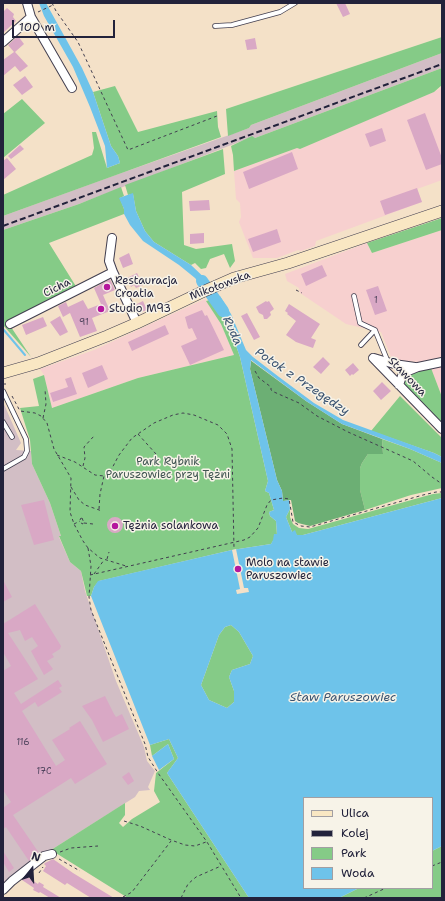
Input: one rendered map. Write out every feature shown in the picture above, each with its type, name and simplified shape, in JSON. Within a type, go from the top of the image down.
[{"type":"main road","name":"Mikołowska","points":[[3,373],[42,361],[136,323],[234,278],[288,263],[442,210]]},
{"type":"street","points":[[27,3],[31,17],[72,88]]},
{"type":"street","points":[[3,42],[31,17]]},
{"type":"street","points":[[112,238],[110,261],[113,272],[136,323]]},
{"type":"street","name":"Cicha","points":[[10,324],[113,272]]},
{"type":"street","name":"Stawowa","points":[[388,362],[373,358],[442,430]]},
{"type":"street","points":[[388,362],[405,369]]},
{"type":"street","points":[[389,374],[405,369],[442,362]]},
{"type":"street","points":[[399,385],[405,369]]},
{"type":"street","points":[[3,890],[44,856],[52,854]]},
{"type":"lane","points":[[215,26],[232,25],[280,12],[295,3]]},
{"type":"lane","points":[[354,296],[360,323],[375,330],[388,362]]},
{"type":"lane","points":[[361,345],[375,330]]},
{"type":"lane","points":[[3,391],[26,439],[28,451],[24,457],[3,469]]},
{"type":"lane","points":[[3,422],[12,437]]},
{"type":"path","points":[[38,12],[53,4],[78,42],[128,150],[217,116]]},
{"type":"path","points":[[296,290],[302,293]]},
{"type":"path","points":[[255,371],[261,380],[274,392],[299,403],[317,416],[348,432],[413,461],[442,484]]},
{"type":"path","points":[[43,418],[46,407],[45,389]]},
{"type":"path","points":[[22,411],[35,413],[43,418],[48,426],[52,443],[57,455],[69,475],[71,487],[70,507],[74,524],[88,548],[105,560],[126,566]]},
{"type":"path","points":[[99,510],[100,494],[104,476],[110,472],[124,447],[138,433],[154,423],[173,415],[183,413],[205,419],[218,425],[225,431],[231,443],[233,458],[234,549]]},
{"type":"path","points":[[138,433],[156,454]]},
{"type":"path","points":[[82,466],[85,458],[84,447],[94,436]]},
{"type":"path","points":[[57,455],[82,466],[95,474],[104,476]]},
{"type":"path","points":[[71,487],[82,502],[88,507],[102,511]]},
{"type":"path","points":[[90,575],[233,543],[250,537],[258,528],[271,500],[283,498],[289,499],[291,516],[294,524],[310,527],[423,495],[442,492]]},
{"type":"path","points":[[74,524],[82,518],[84,523]]},
{"type":"path","points":[[80,521],[82,524],[93,524]]},
{"type":"path","points":[[88,548],[91,566],[89,597],[91,610],[145,744],[148,757],[158,774],[207,842],[241,898]]},
{"type":"path","points":[[94,574],[105,560],[109,552]]},
{"type":"path","points":[[124,821],[140,826],[171,840],[195,846],[207,842]]},
{"type":"path","points":[[123,897],[132,892],[171,840]]},
{"type":"path","points":[[52,854],[71,848],[98,846]]},
{"type":"path","points":[[52,854],[80,871]]},
{"type":"path","points":[[39,873],[45,865]]},
{"type":"path","points":[[181,898],[188,884],[196,877],[222,866]]},
{"type":"path","points":[[364,898],[384,889]]},
{"type":"shaded area","points":[[442,53],[442,68],[255,138],[252,137],[79,204],[3,230],[3,216],[249,128],[251,125]]},
{"type":"shaded area","points":[[442,88],[442,180],[417,189],[422,202],[316,241],[315,246],[301,251],[298,250],[277,258],[253,258],[239,222],[241,217],[240,203],[236,199],[234,171],[297,148],[300,149]]},
{"type":"shaded area","points":[[442,230],[442,357],[419,362],[395,360],[391,357],[381,332],[346,324],[300,293],[299,288],[287,281],[285,274],[367,243],[372,253]]},
{"type":"shaded area","points":[[205,299],[221,324],[234,355],[138,378],[52,408],[44,375],[40,369],[94,350]]},
{"type":"shaded area","points":[[442,366],[442,397],[431,368]]},
{"type":"shaded area","points":[[3,402],[21,443],[16,450],[31,451],[32,464],[50,503],[61,536],[59,537],[70,562],[81,571],[85,591],[116,681],[144,747],[147,761],[155,771],[148,787],[150,790],[139,791],[135,797],[51,850],[3,884]]},
{"type":"green space","points":[[442,37],[442,53],[251,125],[249,128],[228,136],[226,109]]},
{"type":"green space","points":[[442,68],[442,85],[434,92],[300,149],[297,148],[234,171],[231,146],[252,136],[255,138]]},
{"type":"green space","points":[[115,86],[138,132],[217,111],[218,127],[221,137],[3,216],[3,195],[92,155],[94,148],[92,132],[96,132],[107,168],[120,163],[118,156],[111,146],[93,92]]},
{"type":"green space","points":[[22,99],[45,123],[3,158],[3,114]]},
{"type":"green space","points":[[223,149],[225,174],[182,192],[184,245],[196,249],[232,244],[235,261],[230,268],[224,254],[210,259],[206,268],[201,269],[195,263],[191,265],[154,242],[145,231],[136,211],[133,194],[128,195],[125,185]]},
{"type":"green space","points":[[121,187],[124,196],[120,198],[124,209],[124,214],[49,243],[77,288],[11,327],[31,357],[3,325],[3,230],[79,204]]},
{"type":"green space","points":[[442,218],[442,230],[372,253],[367,243]]},
{"type":"green space","name":"Park Rybnik Paruszowiec przy Tężni","points":[[213,299],[234,340],[240,357],[268,481],[265,491],[269,493],[274,510],[269,512],[270,516],[276,521],[277,535],[271,544],[232,550],[99,581],[94,587],[91,596],[87,596],[81,571],[70,562],[59,536],[61,536],[50,503],[32,464],[30,440],[20,408],[39,406],[33,379],[44,375],[52,408],[138,378],[234,355],[221,324],[206,301]]},
{"type":"green space","points":[[250,360],[306,401],[342,424],[382,439],[383,454],[368,454],[360,468],[360,490],[365,510],[310,526],[295,521],[291,500],[283,501],[282,491],[277,480],[250,369]]},
{"type":"green space","points":[[431,368],[442,397],[442,424],[405,385],[404,381],[408,374]]},
{"type":"green space","points":[[400,396],[442,438],[442,457],[371,431]]},
{"type":"green space","points":[[382,439],[442,463],[442,488],[411,495],[365,510],[360,490],[360,468],[368,454],[383,453]]},
{"type":"green space","points":[[442,493],[442,498],[303,535],[297,535],[292,532],[286,517],[290,509],[290,517],[293,524],[299,528],[308,529],[433,494]]},
{"type":"green space","points":[[231,625],[239,632],[253,656],[250,664],[232,670],[229,677],[234,691],[234,702],[227,708],[209,700],[201,685],[219,635],[225,627]]},
{"type":"green space","points":[[169,739],[178,758],[167,773],[249,898],[128,898],[51,850],[125,803],[125,815],[119,823],[123,827],[132,819],[160,802],[154,791],[156,773],[174,759],[168,744],[152,756],[150,745]]},
{"type":"green space","points":[[442,846],[442,898],[339,898],[357,889],[433,889],[433,850]]},
{"type":"water","points":[[39,3],[46,3],[82,68],[93,92],[111,146],[118,156],[120,163],[107,168],[105,146],[90,107],[73,67],[44,16]]},
{"type":"water","points":[[133,193],[136,211],[145,231],[154,242],[191,265],[211,284],[203,287],[195,278],[179,265],[143,241],[130,225],[124,214],[124,209],[119,198]]},
{"type":"water","name":"Staw Paruszowiec","points":[[220,296],[231,314],[246,350],[253,357],[314,403],[343,420],[442,457],[442,463],[410,449],[342,424],[306,401],[251,360],[250,369],[277,480],[282,491],[283,501],[289,500],[290,509],[286,517],[292,532],[295,530],[297,535],[303,535],[442,498],[442,846],[433,850],[433,797],[303,797],[303,889],[357,889],[339,898],[249,898],[167,773],[178,758],[169,739],[150,745],[91,596],[98,581],[232,550],[271,544],[274,534],[277,534],[276,521],[270,516],[269,512],[274,510],[269,493],[265,491],[268,481],[240,357],[234,340],[213,299]],"holes":[[[231,625],[239,632],[253,656],[250,664],[232,670],[229,677],[234,691],[234,702],[227,708],[209,700],[201,685],[219,635],[225,627]]]},
{"type":"water","points":[[168,744],[174,759],[159,770],[152,756]]},
{"type":"pier","name":"Molo na stawie Paruszowiec","points":[[236,549],[244,588],[248,588],[249,592],[237,594],[236,590],[240,589],[232,550]]},
{"type":"building","points":[[336,3],[345,3],[350,14],[343,17]]},
{"type":"building","points":[[7,8],[14,14],[13,17],[16,21],[3,33],[3,12]]},
{"type":"building","points":[[18,36],[24,44],[15,52],[28,66],[20,72],[15,66],[3,76],[3,60],[14,52],[8,45]]},
{"type":"building","points":[[255,38],[257,49],[247,50],[245,40]]},
{"type":"building","points":[[25,76],[33,87],[22,95],[13,85]]},
{"type":"building","points":[[425,113],[442,158],[442,164],[426,170],[407,120]]},
{"type":"building","points":[[382,128],[386,141],[370,147],[365,134]]},
{"type":"building","points":[[20,145],[24,149],[11,159],[8,156]]},
{"type":"building","points":[[292,152],[298,169],[249,189],[243,172]]},
{"type":"building","points":[[7,158],[16,169],[3,180],[3,161]]},
{"type":"building","points":[[417,188],[422,202],[385,215],[380,201]]},
{"type":"building","points":[[209,200],[210,210],[190,211],[189,201]]},
{"type":"building","points":[[277,229],[281,242],[253,252],[248,239]]},
{"type":"building","points":[[204,233],[204,243],[190,244],[190,234]]},
{"type":"building","points":[[129,253],[133,264],[123,268],[119,258]]},
{"type":"building","points":[[322,265],[327,276],[306,286],[301,274]]},
{"type":"building","points":[[137,273],[143,285],[136,288],[134,285],[131,287],[127,278]]},
{"type":"building","points":[[110,279],[115,290],[103,295],[110,311],[92,318],[97,331],[80,337],[70,313],[63,317],[58,306],[66,302],[68,307],[83,300],[88,309],[101,304],[94,288]]},
{"type":"building","points":[[378,286],[387,311],[375,315],[366,290]]},
{"type":"building","points":[[143,301],[147,310],[138,313],[135,305]]},
{"type":"building","points":[[266,301],[269,301],[274,309],[270,312],[271,315],[267,319],[264,319],[263,315],[259,313],[256,307]]},
{"type":"building","points":[[289,304],[320,324],[311,338],[316,340],[313,348],[296,342],[286,335],[296,321],[285,311]]},
{"type":"building","points":[[202,310],[205,316],[207,315],[224,350],[190,365],[181,346],[197,339],[192,328],[188,328],[185,317]]},
{"type":"building","points":[[247,313],[260,337],[254,340],[241,316]]},
{"type":"building","points":[[60,316],[68,332],[60,336],[50,322]]},
{"type":"building","points":[[43,317],[47,326],[26,335],[22,325]]},
{"type":"building","points":[[165,325],[169,334],[132,351],[128,342]]},
{"type":"building","points":[[323,357],[330,364],[321,374],[313,367]]},
{"type":"building","points":[[353,363],[359,370],[350,376],[345,370]]},
{"type":"building","points":[[102,365],[108,379],[88,388],[82,373]]},
{"type":"building","points":[[71,377],[77,394],[53,402],[50,393],[68,387],[65,379]]},
{"type":"building","points":[[382,382],[391,391],[381,400],[373,391]]},
{"type":"building","points":[[44,500],[54,540],[34,545],[21,505]]},
{"type":"building","name":"Tężnia solankowa","points":[[112,517],[118,517],[123,522],[121,531],[118,533],[112,533],[107,528],[107,522]]},
{"type":"building","points":[[3,580],[12,597],[3,602]]},
{"type":"building","points":[[35,604],[61,646],[60,649],[52,654],[54,657],[47,661],[53,669],[44,675],[31,651],[38,646],[32,637],[25,641],[20,630],[8,633],[38,679],[14,693],[21,704],[58,680],[62,686],[59,688],[62,692],[38,707],[35,702],[22,711],[56,766],[65,760],[52,740],[80,721],[107,764],[75,784],[71,778],[13,815],[39,853],[29,861],[6,827],[3,829],[3,808],[11,802],[3,790],[3,671],[11,666],[3,652],[3,624]]},
{"type":"building","points":[[105,696],[116,717],[122,714],[129,729],[103,742],[92,720],[82,706]]},
{"type":"building","points":[[129,772],[134,781],[128,785],[122,777]]},
{"type":"building","points":[[3,851],[14,868],[9,872],[3,862]]},
{"type":"building","points":[[53,859],[114,898],[91,898],[67,883],[65,885],[43,871],[46,866],[44,864]]},
{"type":"building","points":[[27,877],[38,884],[39,882],[44,885],[43,887],[61,898],[50,898],[33,890],[34,888],[22,880]]},
{"type":"waterway","name":"Ruda","points":[[202,281],[223,311]]},
{"type":"waterway","points":[[3,329],[25,355]]},
{"type":"railway","points":[[3,226],[442,64]]},
{"type":"place","name":"Restauracja Croatia","points":[[107,287]]},
{"type":"place","name":"Studio M93","points":[[101,309]]},
{"type":"place","name":"Tężnia solankowa","points":[[115,526]]},
{"type":"place","name":"Molo na stawie Paruszowiec","points":[[238,569]]},
{"type":"water label","name":"Potok z Przegędzy","points":[[302,382]]}]
